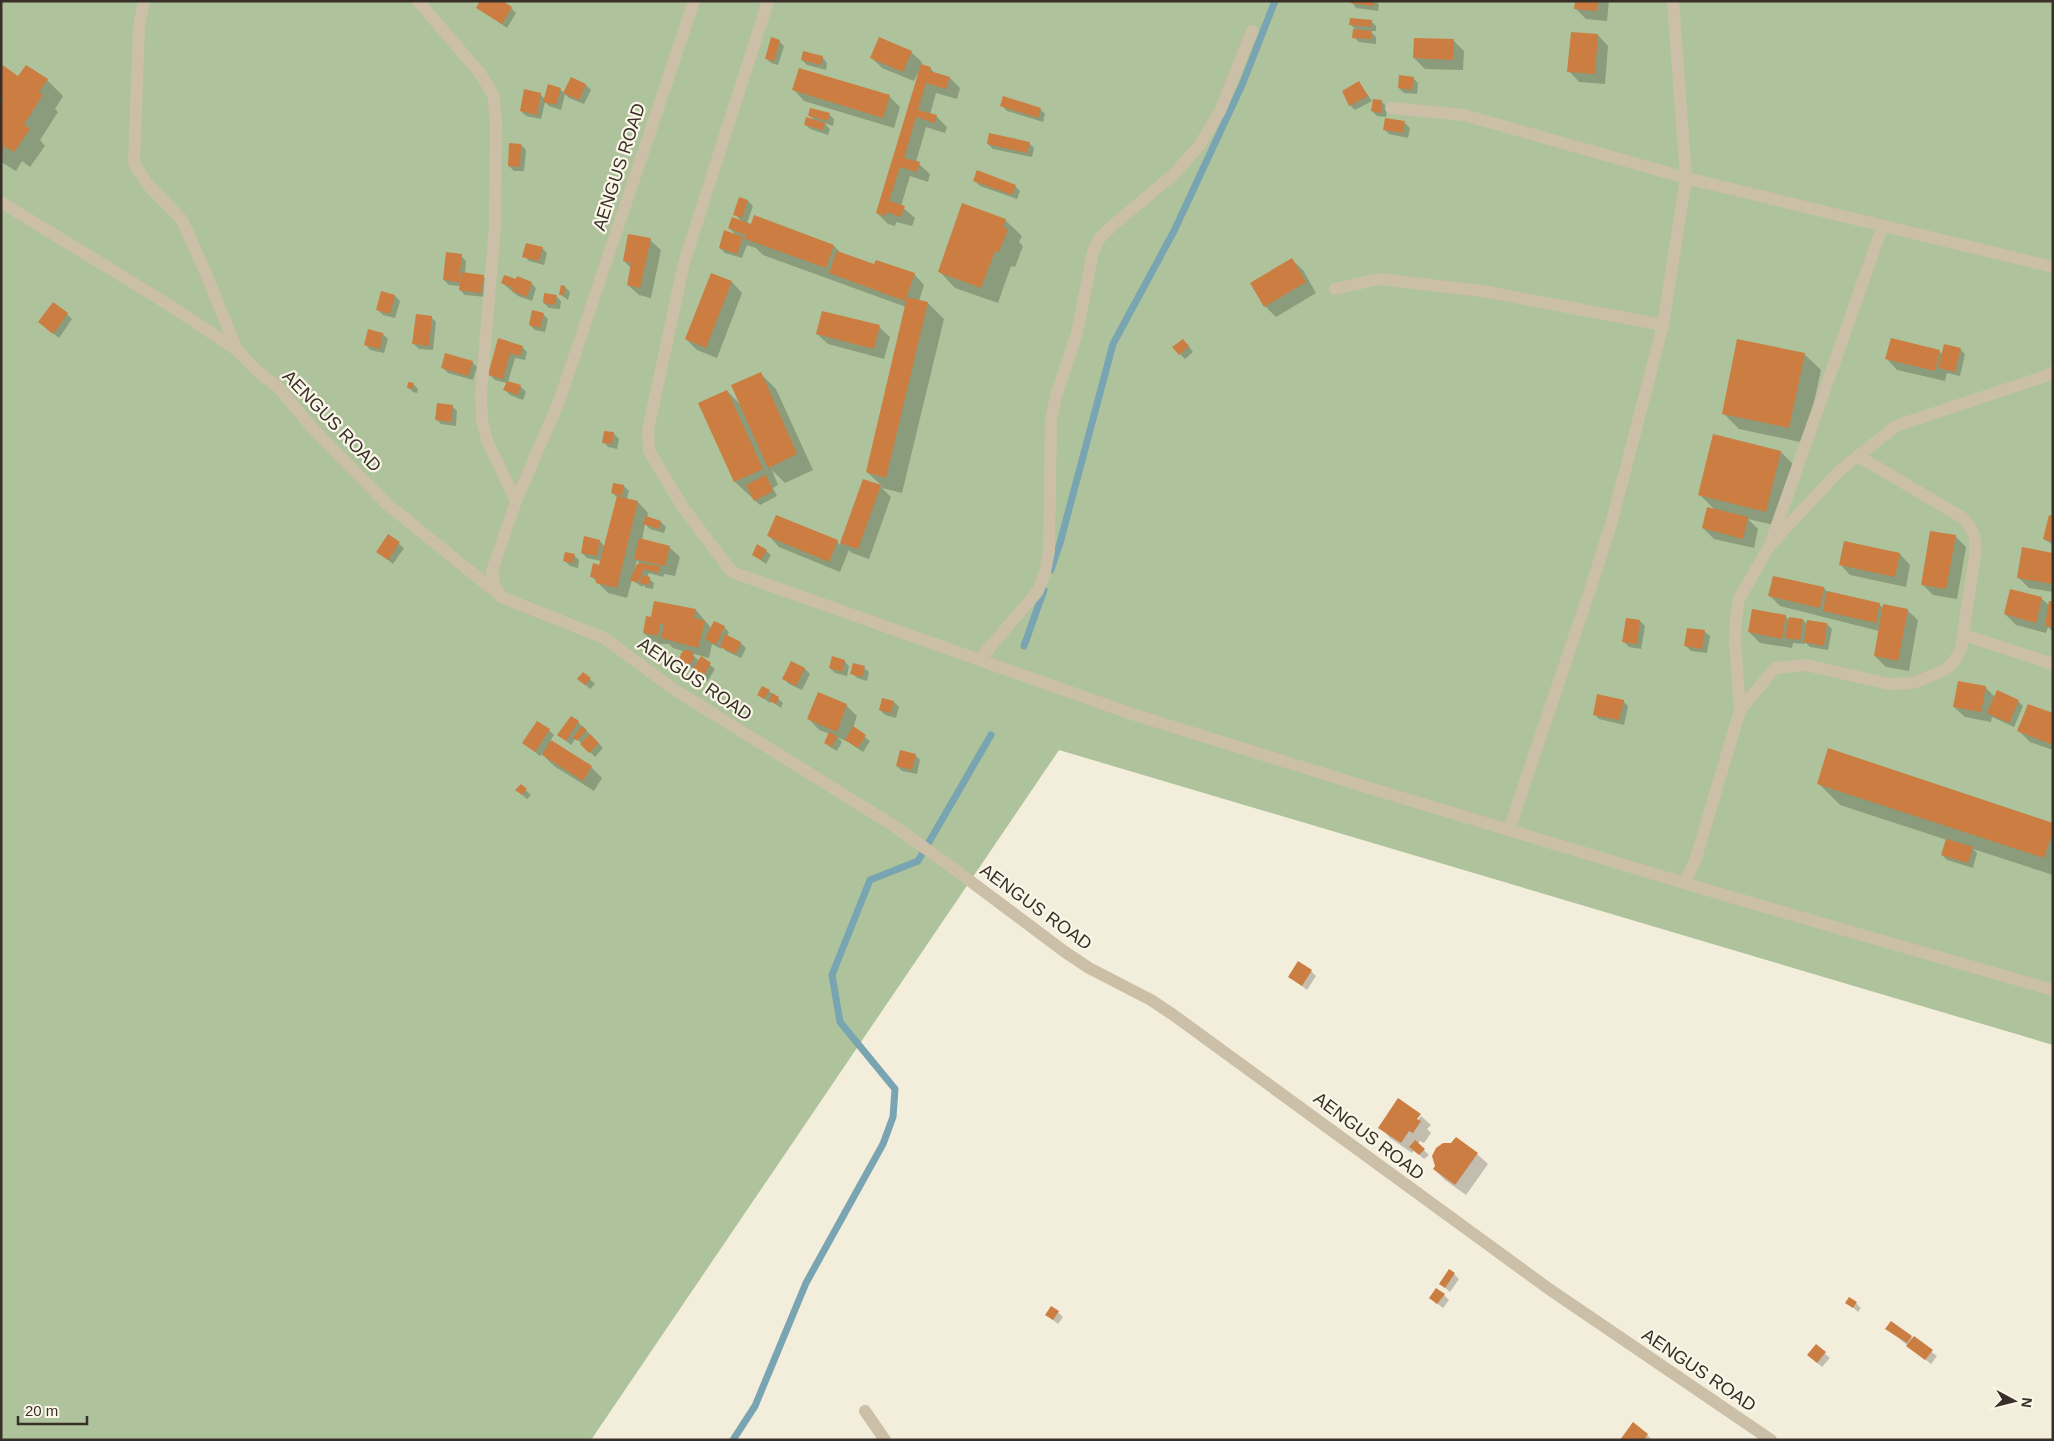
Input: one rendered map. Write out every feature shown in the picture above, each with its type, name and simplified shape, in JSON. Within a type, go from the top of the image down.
[{"type":"street","points":[[144,1],[139,26],[134,163],[148,185],[182,220],[237,350]]},
{"type":"street","points":[[418,1],[479,72],[493,94],[496,122],[495,226],[482,395],[482,420],[488,443],[516,501]]},
{"type":"street","name":"AENGUS ROAD","points":[[501,597],[494,584],[492,571],[516,501],[560,399],[694,1]]},
{"type":"street","points":[[768,1],[684,263],[648,430],[649,451],[682,506],[732,572],[1132,714],[1508,830],[2053,990]]},
{"type":"street","points":[[1508,830],[1598,566],[1663,325],[1686,178],[1674,1]]},
{"type":"street","points":[[979,660],[1038,591],[1045,572],[1049,551],[1051,420],[1056,396],[1076,333],[1094,252],[1099,239],[1174,174],[1199,146],[1220,111],[1252,31]]},
{"type":"street","points":[[1391,108],[1464,116],[1686,178],[2053,267]]},
{"type":"street","name":"AENGUS ROAD","points":[[1,202],[237,350],[257,371],[278,387],[313,429],[387,504],[501,597],[604,638],[675,690],[891,824],[1065,952],[1089,968],[1151,1000],[1172,1014],[1549,1289],[1771,1440]]},
{"type":"street","points":[[1685,883],[1696,858],[1740,710],[1735,642],[1739,599],[1770,545],[1883,225]]},
{"type":"street","points":[[1335,289],[1378,279],[1482,291],[1663,325]]},
{"type":"street","points":[[1770,545],[1839,471],[1896,426],[2046,376],[2053,372]]},
{"type":"street","points":[[1740,710],[1775,668],[1806,666],[1889,684],[1913,683],[1932,677],[1954,662],[1964,635],[1976,555],[1976,540],[1973,529],[1963,518],[1858,456]]},
{"type":"street","points":[[1964,635],[2053,664]]},
{"type":"street","points":[[866,1411],[885,1440]]},
{"type":"green space","points":[[1,1],[2053,1],[2053,1045],[1059,750],[591,1440],[1,1440]]},
{"type":"building","points":[[480,1],[503,1],[512,7],[502,24],[476,8]]},
{"type":"building","points":[[1350,1],[1374,1],[1374,6],[1350,3]]},
{"type":"building","points":[[1575,1],[1598,1],[1597,11],[1574,9]]},
{"type":"building","points":[[1350,18],[1372,20],[1371,27],[1349,25]]},
{"type":"building","points":[[1353,29],[1372,31],[1371,39],[1352,38]]},
{"type":"building","points":[[1571,32],[1598,34],[1595,74],[1567,72]]},
{"type":"building","points":[[771,37],[780,40],[774,61],[765,59]]},
{"type":"building","points":[[879,37],[912,51],[903,72],[870,58]]},
{"type":"building","points":[[1414,38],[1454,39],[1453,60],[1413,58]]},
{"type":"building","points":[[803,51],[823,56],[821,65],[801,60]]},
{"type":"building","points":[[1,64],[18,76],[26,65],[48,79],[39,92],[43,95],[24,124],[30,129],[14,152],[5,146],[1,153],[1,103],[4,99],[1,97]]},
{"type":"building","points":[[921,64],[931,67],[930,71],[950,77],[946,89],[926,83],[918,110],[937,115],[935,123],[916,117],[904,158],[920,162],[917,172],[900,167],[889,201],[905,206],[901,217],[886,212],[885,216],[876,213]]},
{"type":"building","points":[[799,68],[890,95],[883,118],[792,90]]},
{"type":"building","points":[[1399,75],[1414,77],[1412,90],[1398,88]]},
{"type":"building","points":[[571,77],[586,84],[579,100],[563,93]]},
{"type":"building","points":[[1359,81],[1368,96],[1349,106],[1342,91]]},
{"type":"building","points":[[548,84],[561,88],[556,105],[543,102]]},
{"type":"building","points":[[524,89],[541,93],[537,115],[520,111]]},
{"type":"building","points":[[1003,96],[1041,108],[1038,118],[1000,106]]},
{"type":"building","points":[[1373,99],[1382,100],[1381,113],[1371,111]]},
{"type":"building","points":[[810,108],[830,113],[828,121],[808,116]]},
{"type":"building","points":[[806,117],[825,123],[823,130],[804,125]]},
{"type":"building","points":[[1385,118],[1405,121],[1403,133],[1383,130]]},
{"type":"building","points":[[989,133],[1030,142],[1027,153],[987,144]]},
{"type":"building","points":[[509,143],[521,144],[520,167],[508,166]]},
{"type":"building","points":[[977,170],[1016,185],[1012,195],[973,181]]},
{"type":"building","points":[[739,197],[748,200],[742,218],[733,215]]},
{"type":"building","points":[[962,203],[1006,219],[1003,227],[1008,229],[999,252],[995,251],[981,288],[938,272]]},
{"type":"building","points":[[754,215],[834,245],[826,268],[745,239],[746,235],[728,228],[732,217],[751,224]]},
{"type":"building","points":[[724,230],[743,237],[737,254],[719,248]]},
{"type":"building","points":[[628,234],[651,238],[640,288],[627,285],[631,263],[623,261]]},
{"type":"building","points":[[526,243],[543,247],[539,261],[522,257]]},
{"type":"building","points":[[837,251],[874,264],[876,260],[915,273],[905,301],[829,273]]},
{"type":"building","points":[[446,252],[462,254],[459,282],[443,280]]},
{"type":"building","points":[[1292,258],[1306,282],[1264,307],[1250,283]]},
{"type":"building","points":[[461,272],[484,275],[481,293],[459,290]]},
{"type":"building","points":[[711,273],[732,281],[706,348],[685,339]]},
{"type":"building","points":[[504,275],[516,279],[517,276],[532,282],[527,297],[512,291],[513,288],[501,283]]},
{"type":"building","points":[[561,285],[565,286],[564,295],[559,295]]},
{"type":"building","points":[[381,291],[395,295],[390,314],[376,310]]},
{"type":"building","points":[[544,293],[557,295],[555,305],[543,303]]},
{"type":"building","points":[[907,297],[928,302],[886,478],[866,472]]},
{"type":"building","points":[[53,302],[68,313],[53,334],[38,322]]},
{"type":"building","points":[[532,310],[544,313],[540,328],[529,325]]},
{"type":"building","points":[[822,311],[880,325],[874,349],[816,334]]},
{"type":"building","points":[[416,314],[432,316],[429,346],[412,344]]},
{"type":"building","points":[[368,329],[383,333],[380,349],[364,345]]},
{"type":"building","points":[[498,338],[523,346],[520,356],[510,353],[503,379],[488,375]]},
{"type":"building","points":[[1891,338],[1940,350],[1935,371],[1885,359]]},
{"type":"building","points":[[1183,339],[1189,346],[1179,355],[1172,347]]},
{"type":"building","points":[[1737,339],[1805,353],[1789,428],[1722,414]]},
{"type":"building","points":[[1944,344],[1961,348],[1955,372],[1938,368]]},
{"type":"building","points":[[445,353],[473,361],[468,376],[441,368]]},
{"type":"building","points":[[761,372],[797,454],[768,468],[731,385]]},
{"type":"building","points":[[507,381],[521,385],[518,395],[503,390]]},
{"type":"building","points":[[408,382],[414,383],[412,389],[407,388]]},
{"type":"building","points":[[727,390],[763,469],[734,482],[698,403]]},
{"type":"building","points":[[437,403],[453,405],[451,422],[435,420]]},
{"type":"building","points":[[604,431],[614,432],[612,444],[602,443]]},
{"type":"building","points":[[1713,434],[1781,451],[1766,512],[1698,495]]},
{"type":"building","points":[[766,475],[773,491],[754,501],[746,485]]},
{"type":"building","points":[[863,479],[881,485],[858,549],[840,543]]},
{"type":"building","points":[[613,483],[624,485],[622,496],[611,493]]},
{"type":"building","points":[[617,496],[638,501],[617,588],[596,583],[596,578],[590,577],[593,563],[599,565]]},
{"type":"building","points":[[1707,507],[1748,517],[1743,539],[1702,528]]},
{"type":"building","points":[[776,515],[838,540],[829,562],[767,536]]},
{"type":"building","points":[[2049,515],[2053,516],[2053,542],[2043,539]]},
{"type":"building","points":[[646,516],[661,521],[659,529],[643,524]]},
{"type":"building","points":[[1930,531],[1956,535],[1946,589],[1921,585]]},
{"type":"building","points":[[388,534],[400,542],[388,560],[376,552]]},
{"type":"building","points":[[584,536],[600,540],[597,556],[581,553]]},
{"type":"building","points":[[639,538],[670,546],[665,566],[634,559]]},
{"type":"building","points":[[1844,541],[1900,553],[1895,577],[1839,565]]},
{"type":"building","points":[[757,544],[767,550],[761,560],[752,555]]},
{"type":"building","points":[[2022,547],[2053,553],[2053,584],[2017,578]]},
{"type":"building","points":[[565,552],[575,554],[573,563],[563,561]]},
{"type":"building","points":[[637,564],[660,566],[658,573],[644,569],[637,583],[630,580]]},
{"type":"building","points":[[641,575],[650,577],[649,585],[640,583]]},
{"type":"building","points":[[1773,576],[1824,587],[1820,608],[1768,596]]},
{"type":"building","points":[[2010,589],[2042,597],[2036,623],[2004,614]]},
{"type":"building","points":[[1827,591],[1880,603],[1876,623],[1823,611]]},
{"type":"building","points":[[654,601],[696,609],[694,618],[705,621],[698,648],[661,638],[664,624],[660,624],[658,636],[643,633],[646,616],[651,617]]},
{"type":"building","points":[[2049,601],[2053,601],[2053,627],[2045,626]]},
{"type":"building","points":[[1883,604],[1908,609],[1898,661],[1874,656]]},
{"type":"building","points":[[1752,609],[1786,615],[1782,639],[1748,632]]},
{"type":"building","points":[[1789,617],[1803,619],[1800,640],[1785,638]]},
{"type":"building","points":[[1626,618],[1640,620],[1637,644],[1622,642]]},
{"type":"building","points":[[1807,620],[1827,623],[1824,646],[1804,642]]},
{"type":"building","points":[[714,621],[725,626],[716,645],[705,639]]},
{"type":"building","points":[[1687,628],[1705,630],[1702,649],[1684,646]]},
{"type":"building","points":[[725,634],[741,642],[736,654],[720,647]]},
{"type":"building","points":[[687,650],[692,652],[694,657],[692,662],[687,664],[682,662],[680,657],[682,652]]},
{"type":"building","points":[[701,656],[711,663],[702,678],[692,671]]},
{"type":"building","points":[[832,656],[845,660],[842,672],[829,668]]},
{"type":"building","points":[[791,661],[805,668],[796,686],[782,679]]},
{"type":"building","points":[[853,663],[865,666],[862,677],[850,674]]},
{"type":"building","points":[[583,672],[591,678],[585,685],[577,679]]},
{"type":"building","points":[[1958,681],[1986,686],[1981,712],[1953,707]]},
{"type":"building","points":[[762,686],[770,690],[764,699],[757,695]]},
{"type":"building","points":[[1997,690],[2019,700],[2009,723],[1987,713]]},
{"type":"building","points":[[818,692],[847,704],[837,732],[807,719]]},
{"type":"building","points":[[772,693],[779,697],[776,704],[769,701]]},
{"type":"building","points":[[1597,694],[1624,700],[1619,720],[1593,715]]},
{"type":"building","points":[[882,698],[894,701],[891,713],[879,710]]},
{"type":"building","points":[[2028,704],[2053,713],[2053,738],[2051,744],[2017,731]]},
{"type":"building","points":[[571,716],[579,721],[566,741],[557,735]]},
{"type":"building","points":[[537,721],[550,729],[535,752],[522,743]]},
{"type":"building","points":[[582,726],[587,730],[577,741],[573,737]]},
{"type":"building","points":[[853,726],[866,735],[858,748],[845,740]]},
{"type":"building","points":[[829,732],[837,736],[832,747],[824,743]]},
{"type":"building","points":[[590,734],[599,743],[589,753],[580,744]]},
{"type":"building","points":[[551,740],[592,766],[583,781],[542,755]]},
{"type":"building","points":[[1828,748],[2053,823],[2053,831],[2044,858],[1817,784]]},
{"type":"building","points":[[900,750],[916,754],[912,770],[896,766]]},
{"type":"building","points":[[521,784],[527,789],[522,795],[515,790]]},
{"type":"building","points":[[1946,839],[1973,847],[1968,863],[1941,855]]},
{"type":"building","points":[[1298,961],[1312,970],[1302,986],[1288,977]]},
{"type":"building","points":[[1398,1098],[1421,1114],[1417,1119],[1421,1121],[1413,1133],[1409,1131],[1401,1143],[1378,1128]]},
{"type":"building","points":[[1456,1137],[1478,1153],[1455,1185],[1433,1169],[1435,1166],[1432,1156],[1436,1148],[1443,1143],[1451,1143]]},
{"type":"building","points":[[1415,1140],[1425,1149],[1419,1155],[1409,1147]]},
{"type":"building","points":[[1449,1269],[1455,1273],[1445,1288],[1439,1284]]},
{"type":"building","points":[[1436,1288],[1445,1294],[1437,1304],[1429,1298]]},
{"type":"building","points":[[1849,1297],[1857,1302],[1853,1308],[1845,1303]]},
{"type":"building","points":[[1051,1306],[1059,1311],[1053,1320],[1045,1315]]},
{"type":"building","points":[[1891,1321],[1912,1336],[1907,1343],[1885,1329]]},
{"type":"building","points":[[1914,1336],[1933,1350],[1925,1360],[1906,1346]]},
{"type":"building","points":[[1816,1344],[1826,1352],[1817,1363],[1807,1355]]},
{"type":"building","points":[[1633,1422],[1648,1434],[1644,1440],[1620,1440]]},
{"type":"waterway","points":[[1051,570],[1060,543],[1113,344],[1174,231],[1242,85],[1275,1]]},
{"type":"waterway","points":[[1024,646],[1044,590]]},
{"type":"waterway","points":[[733,1440],[755,1406],[806,1283],[883,1144],[893,1117],[895,1089],[840,1022],[832,975],[870,880],[918,861],[991,735]]}]
